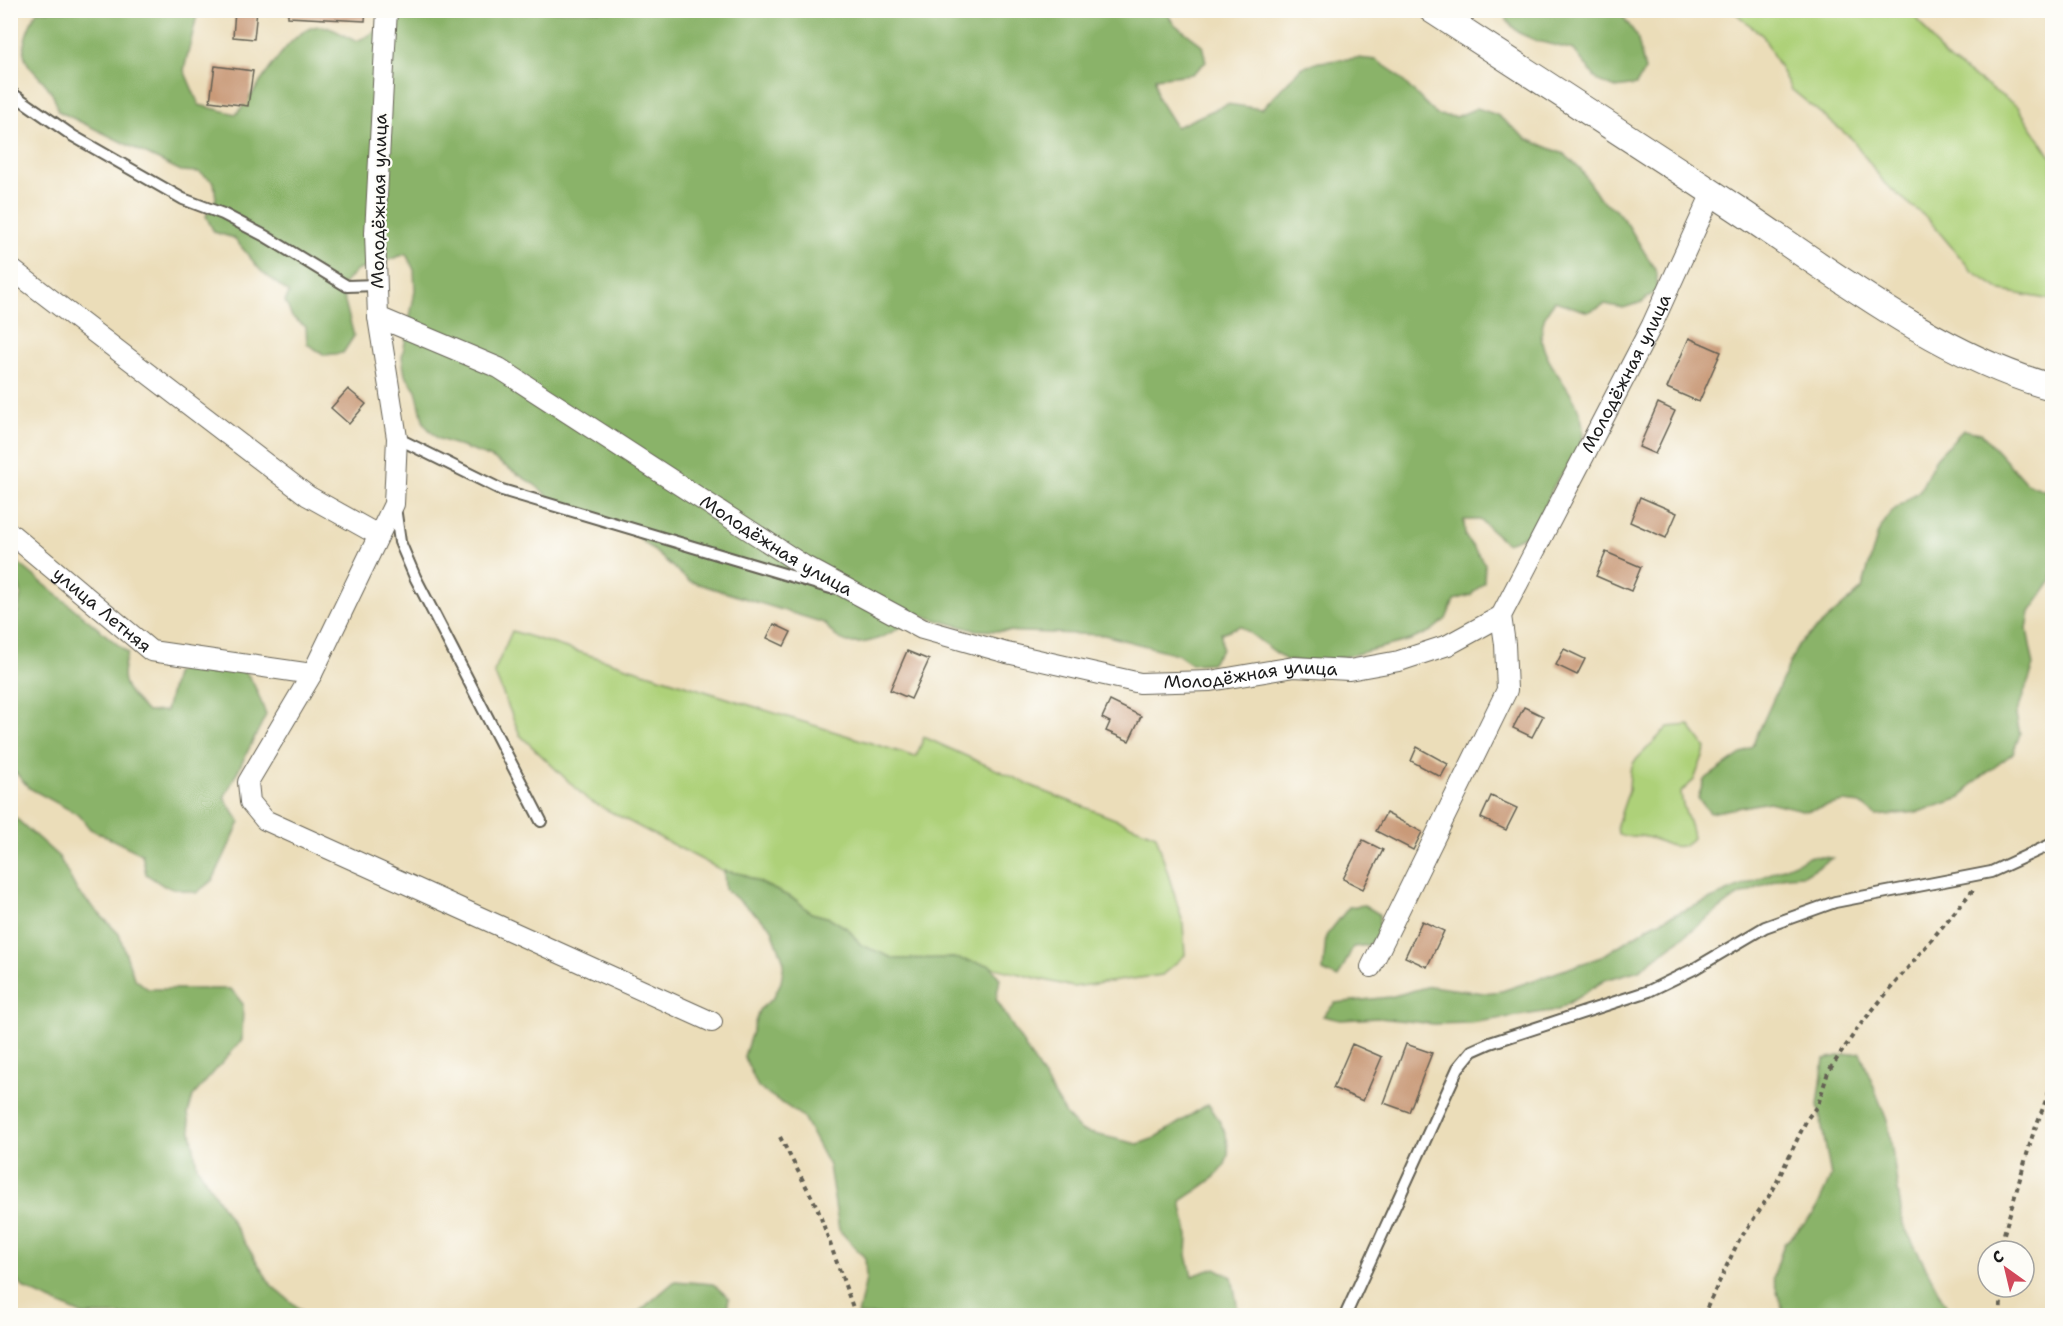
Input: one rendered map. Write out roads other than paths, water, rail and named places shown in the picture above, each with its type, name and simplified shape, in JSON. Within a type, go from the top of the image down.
[{"type":"street","name":"Молодёжная улица","points":[[387,10],[375,233],[378,317],[499,368],[803,565],[922,629],[1007,653],[1140,683],[1210,681],[1294,667],[1348,670],[1399,661],[1448,645],[1501,616],[1652,325],[1712,193]]},
{"type":"street","points":[[1432,10],[1822,267],[1946,344],[1998,369],[2052,387]]},
{"type":"street","points":[[10,268],[308,496],[378,535]]},
{"type":"street","points":[[378,317],[397,438],[394,504],[312,674],[248,782],[250,802],[266,820],[712,1022]]},
{"type":"street","name":"улица Летняя","points":[[10,533],[151,651],[312,674]]},
{"type":"street","points":[[1371,967],[1507,690],[1501,616]]},
{"type":"lane","points":[[10,92],[73,136],[183,199],[223,214],[265,236],[347,286],[376,285]]},
{"type":"lane","points":[[397,438],[502,490],[866,598]]},
{"type":"lane","points":[[394,504],[400,542],[415,577],[541,820]]},
{"type":"lane","points":[[1345,1316],[1458,1068],[1472,1051],[1546,1023],[1649,991],[1694,969],[1765,927],[1835,902],[1991,872],[2052,844]]}]
